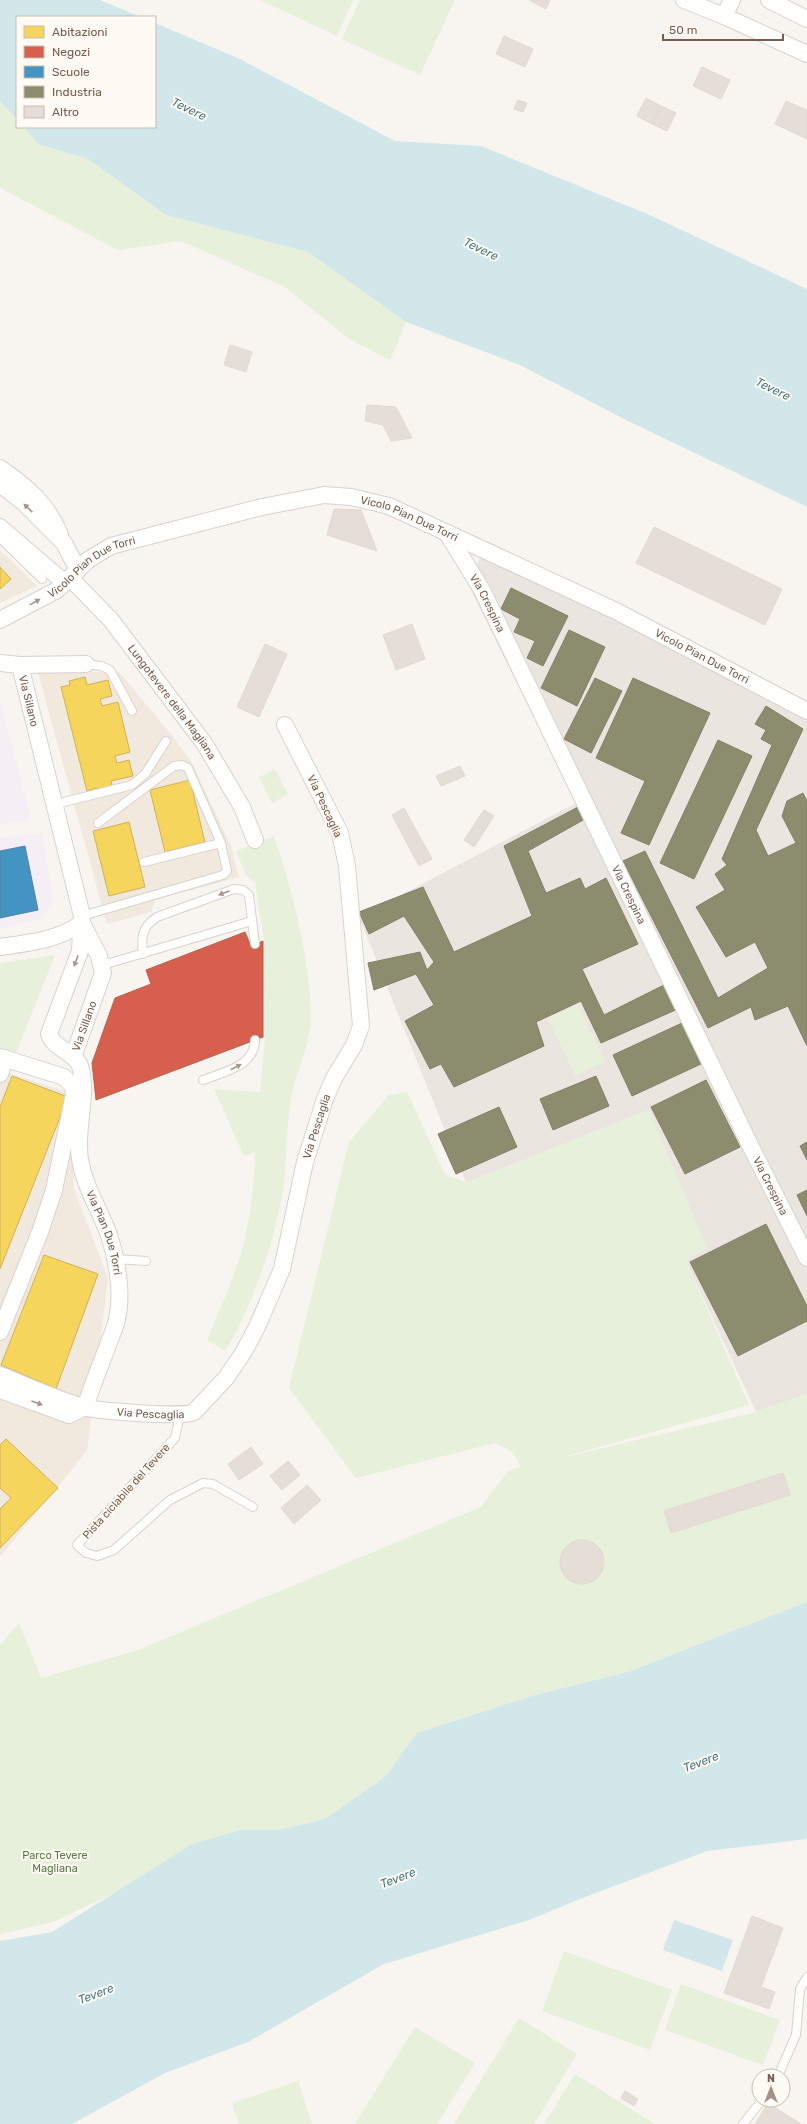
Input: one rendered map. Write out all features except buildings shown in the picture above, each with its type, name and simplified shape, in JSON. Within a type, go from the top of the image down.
[{"type":"street","points":[[684,0],[724,16],[807,54]]},
{"type":"street","points":[[724,16],[732,0]]},
{"type":"street","points":[[769,0],[807,19]]},
{"type":"street","name":"Lungotevere della Magliana","points":[[0,468],[29,490],[46,507],[54,518],[64,543],[71,577]]},
{"type":"street","name":"Lungotevere della Magliana","points":[[0,484],[18,498],[64,543]]},
{"type":"street","name":"Vicolo Pian Due Torri","points":[[0,620],[57,590],[88,560],[111,546],[262,507],[324,495],[351,497],[389,506],[616,611],[807,711]]},
{"type":"street","name":"Lungotevere della Magliana","points":[[0,527],[71,577],[111,620],[204,743],[242,807],[255,840]]},
{"type":"street","name":"Via Crespina","points":[[447,533],[482,590],[751,1147],[807,1258]]},
{"type":"street","points":[[0,663],[20,665],[86,664]]},
{"type":"street","name":"Via Sillano","points":[[20,665],[56,804],[82,919],[103,965],[103,973],[73,1057],[52,1042],[49,1034],[80,951],[82,919]]},
{"type":"street","name":"Via Pescaglia","points":[[0,1375],[85,1407],[180,1415],[194,1412],[226,1378],[243,1353],[257,1327],[282,1269],[306,1162],[325,1099],[358,1038],[361,1026],[347,866],[340,833],[285,725]]},
{"type":"street","points":[[0,947],[58,937],[70,931],[82,919]]},
{"type":"street","name":"Via Pian Due Torri","points":[[73,1057],[81,1067],[83,1090],[78,1128],[82,1171],[104,1221],[116,1259],[118,1292],[117,1319],[85,1407]]},
{"type":"street","points":[[0,1074],[3,1058],[64,1077],[73,1086],[74,1094],[54,1190],[40,1232],[7,1294],[0,1332]]},
{"type":"street","name":"Via Pescaglia","points":[[0,1390],[69,1415],[85,1407]]},
{"type":"lane","points":[[0,538],[42,579]]},
{"type":"lane","points":[[86,664],[101,666],[110,670],[132,712]]},
{"type":"lane","points":[[56,804],[132,785],[145,774],[166,741]]},
{"type":"lane","points":[[82,919],[223,875],[227,872],[221,843],[188,768],[182,765],[174,766],[98,823]]},
{"type":"lane","points":[[144,862],[221,843]]},
{"type":"lane","points":[[143,954],[142,940],[147,924],[157,917],[234,889],[243,890],[249,895],[255,944]]},
{"type":"lane","points":[[103,965],[252,921]]},
{"type":"lane","points":[[203,1080],[237,1067],[245,1062],[252,1055],[255,1048],[255,1040]]},
{"type":"lane","points":[[116,1259],[146,1261]]},
{"type":"lane","name":"Pista ciclabile del Tevere","points":[[180,1415],[175,1438],[77,1545],[86,1553],[97,1556],[114,1550],[170,1500],[203,1483],[213,1484],[253,1507]]},
{"type":"lane","points":[[782,2068],[796,2035],[803,2008],[800,1989],[807,1977]]},
{"type":"lane","points":[[743,2124],[756,2108]]},
{"type":"shaded area","points":[[489,542],[720,655],[807,701],[807,1394],[756,1412],[686,1261],[649,1110],[466,1183],[359,917],[576,803],[467,582]]},
{"type":"shaded area","points":[[0,550],[37,586],[0,603]]},
{"type":"shaded area","points":[[119,672],[174,738],[192,763],[231,846],[239,877],[155,900],[151,912],[107,924],[38,673]]},
{"type":"shaded area","points":[[0,699],[31,819],[0,825]]},
{"type":"shaded area","points":[[42,832],[53,901],[43,918],[0,929],[0,838]]},
{"type":"shaded area","points":[[0,1070],[73,1094],[74,1189],[108,1278],[87,1451],[0,1557]]},
{"type":"green space","points":[[260,0],[353,0],[337,36]]},
{"type":"green space","points":[[360,0],[455,0],[420,75],[342,39]]},
{"type":"green space","points":[[0,101],[16,118],[16,128],[25,128],[38,144],[88,159],[166,215],[308,252],[406,322],[390,360],[349,339],[285,287],[181,241],[118,250],[0,188]]},
{"type":"green space","points":[[275,769],[288,794],[272,803],[259,777]]},
{"type":"green space","points":[[274,836],[288,879],[299,924],[310,991],[311,1025],[291,1099],[288,1120],[284,1183],[276,1225],[254,1292],[225,1351],[207,1340],[229,1288],[243,1248],[251,1204],[255,1152],[244,1156],[214,1089],[260,1092],[265,1038],[264,940],[255,883],[246,875],[236,851]]},
{"type":"green space","points":[[55,955],[16,1053],[0,1048],[0,963]]},
{"type":"green space","points":[[578,1004],[605,1062],[575,1076],[548,1018]]},
{"type":"green space","name":"Parco Tevere Magliana","points":[[407,1092],[445,1174],[467,1183],[649,1110],[707,1248],[686,1261],[749,1405],[556,1459],[756,1412],[807,1394],[807,1602],[628,1672],[535,1695],[417,1733],[385,1777],[325,1819],[277,1830],[241,1830],[192,1844],[123,1889],[53,1922],[0,1934],[0,1645],[19,1623],[41,1678],[138,1650],[481,1507],[508,1471],[521,1467],[513,1452],[495,1443],[356,1478],[289,1388],[349,1142],[389,1095]]},
{"type":"green space","points":[[564,1951],[672,1990],[650,2050],[542,2011]]},
{"type":"green space","points":[[681,1984],[780,2020],[763,2065],[665,2030]]},
{"type":"green space","points":[[519,2018],[577,2054],[534,2124],[454,2124]]},
{"type":"green space","points":[[415,2027],[475,2063],[437,2124],[355,2124]]},
{"type":"green space","points":[[575,2074],[655,2124],[544,2124]]},
{"type":"green space","points":[[298,2081],[312,2124],[239,2124],[232,2103]]},
{"type":"water","points":[[0,0],[100,0],[139,16],[16,16],[16,118],[0,101]]},
{"type":"water","name":"Tevere","points":[[156,23],[240,59],[395,141],[481,146],[652,216],[807,289],[807,507],[626,420],[520,365],[406,322],[308,252],[166,215],[88,159],[38,144],[25,128],[156,128]]},
{"type":"water","name":"Tevere","points":[[807,1602],[807,1839],[707,1851],[585,1897],[529,1920],[384,1964],[248,2042],[165,2073],[72,2124],[0,2124],[0,1941],[52,1932],[192,1844],[241,1830],[277,1830],[325,1819],[385,1777],[417,1733],[535,1695],[628,1672]]},
{"type":"water","points":[[674,1920],[733,1940],[722,1971],[663,1950]]}]
